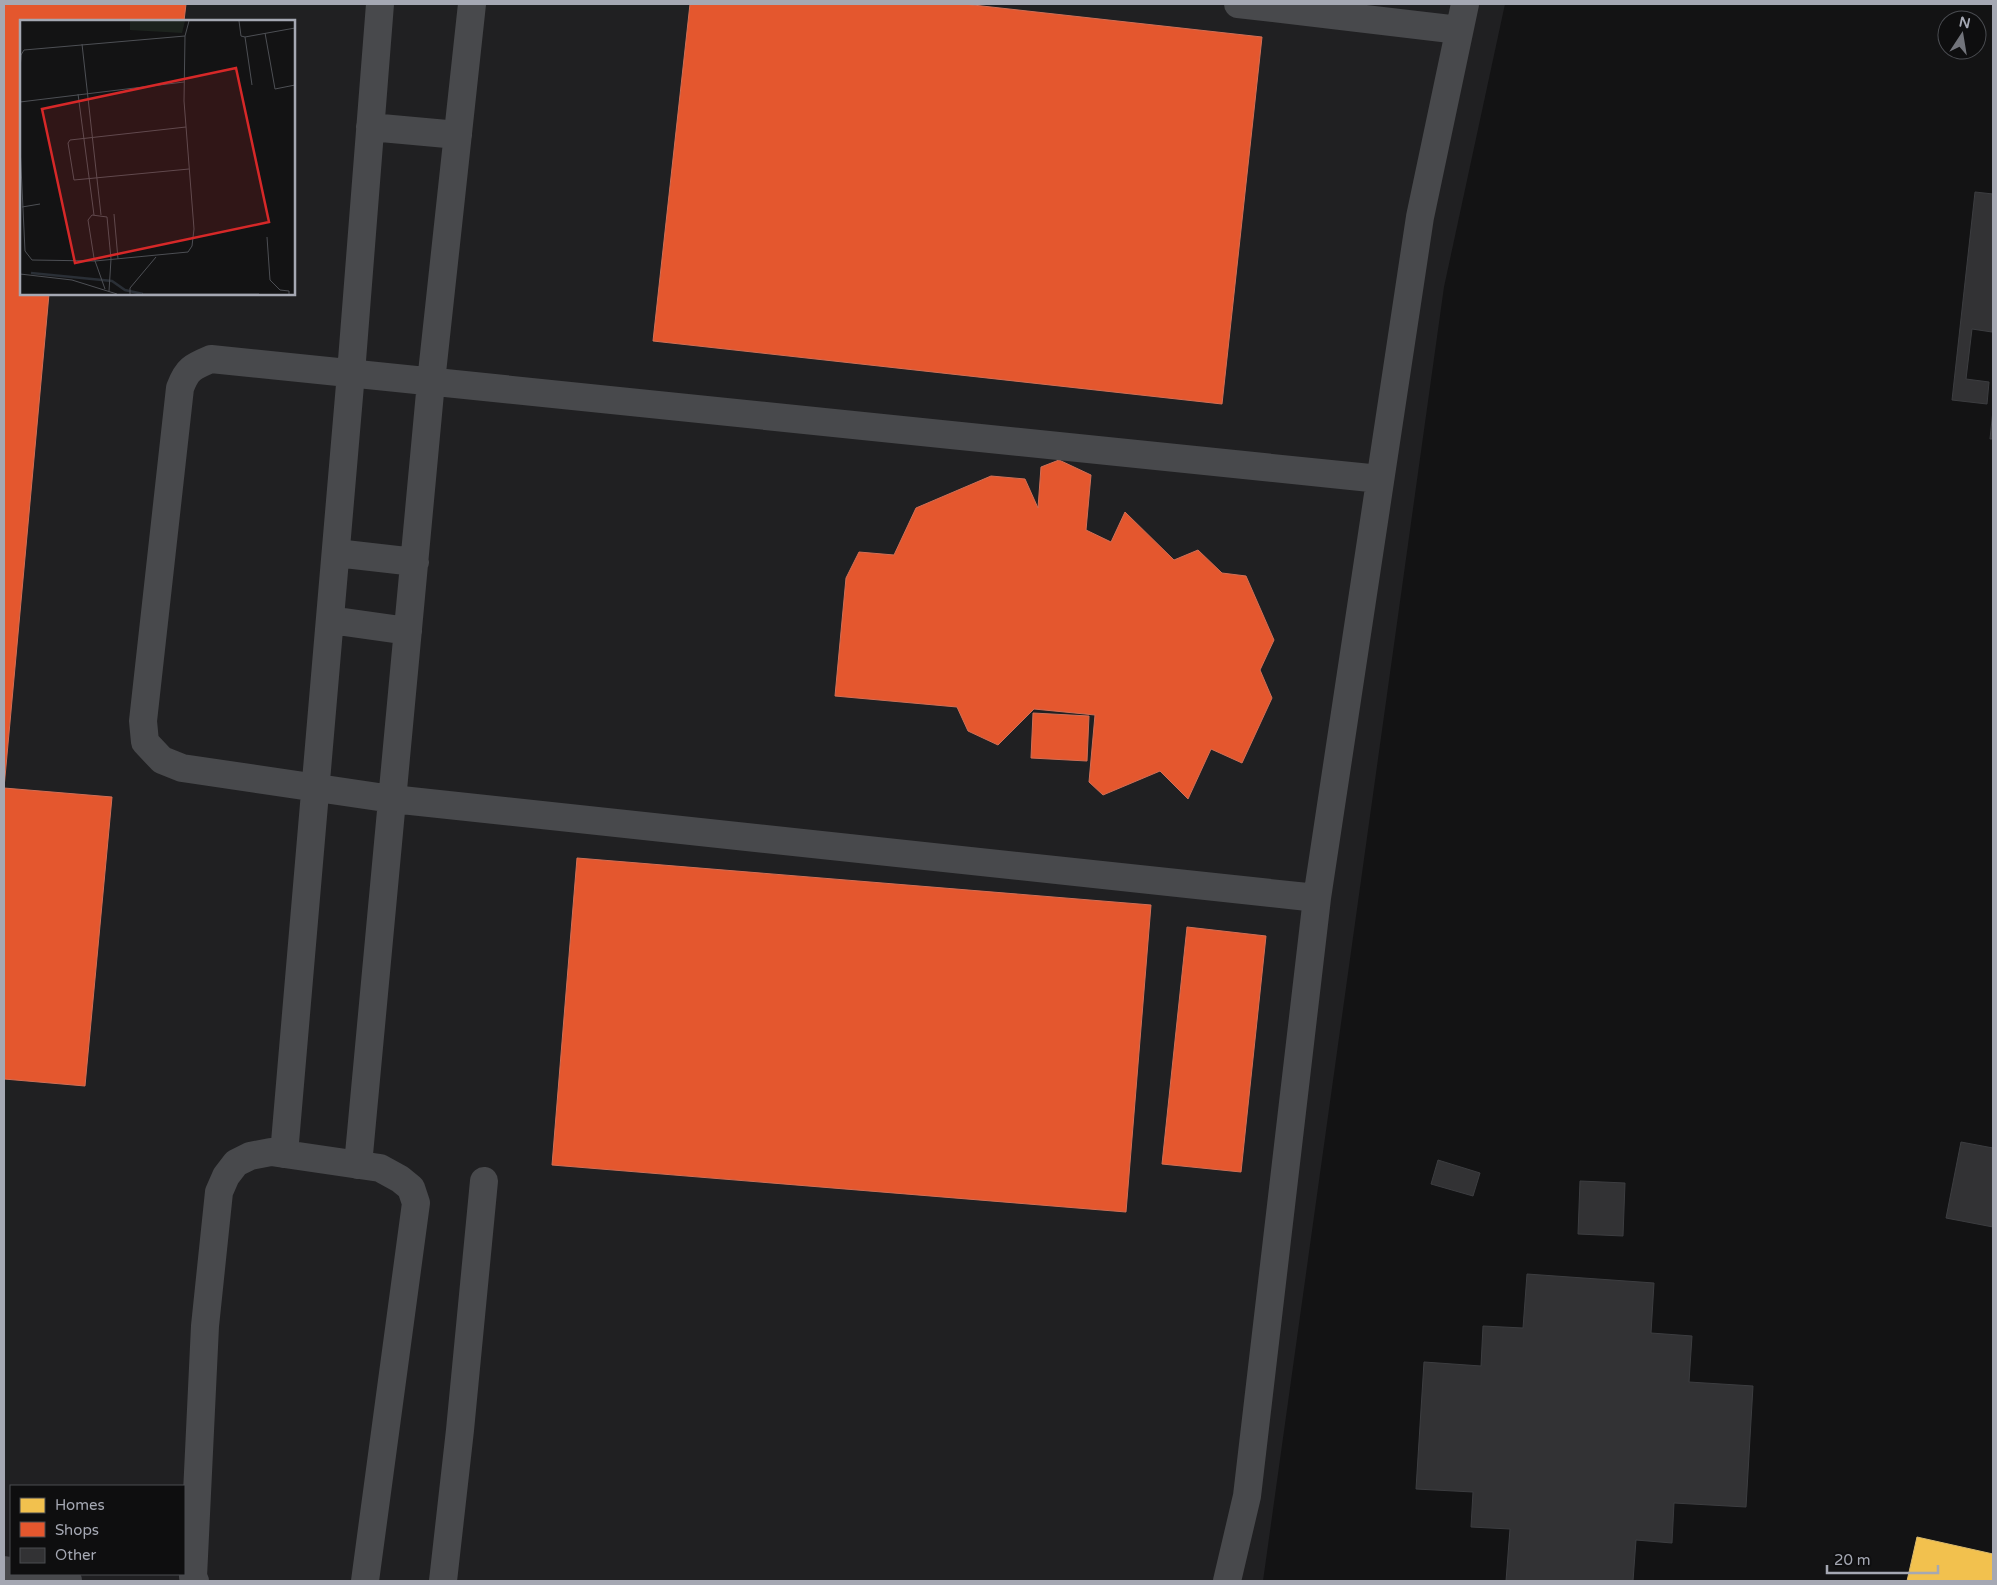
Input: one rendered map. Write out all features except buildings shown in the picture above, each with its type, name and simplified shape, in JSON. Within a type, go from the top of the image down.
[{"type":"lane","points":[[284,1154],[351,374],[380,4]]},
{"type":"lane","points":[[358,1164],[431,382],[472,4]]},
{"type":"lane","points":[[1226,1581],[1247,1496],[1317,898],[1380,479],[1420,218],[1462,17],[1238,4]]},
{"type":"lane","points":[[370,127],[458,135]]},
{"type":"lane","points":[[1317,898],[392,799],[182,768],[162,760],[145,742],[142,720],[180,388],[185,374],[194,366],[211,359],[1380,479]]},
{"type":"lane","points":[[336,553],[415,562]]},
{"type":"lane","points":[[330,620],[408,631]]},
{"type":"lane","points":[[195,1581],[193,1577],[205,1326],[220,1192],[226,1176],[236,1163],[250,1156],[271,1152],[380,1168],[400,1178],[411,1188],[416,1203],[365,1581]]},
{"type":"lane","points":[[443,1581],[461,1421],[484,1181]]},
{"type":"lane","points":[[32,1575],[68,1581]]},
{"type":"shaded area","points":[[4,4],[1505,4],[1444,287],[1263,1581],[4,1581]]}]
